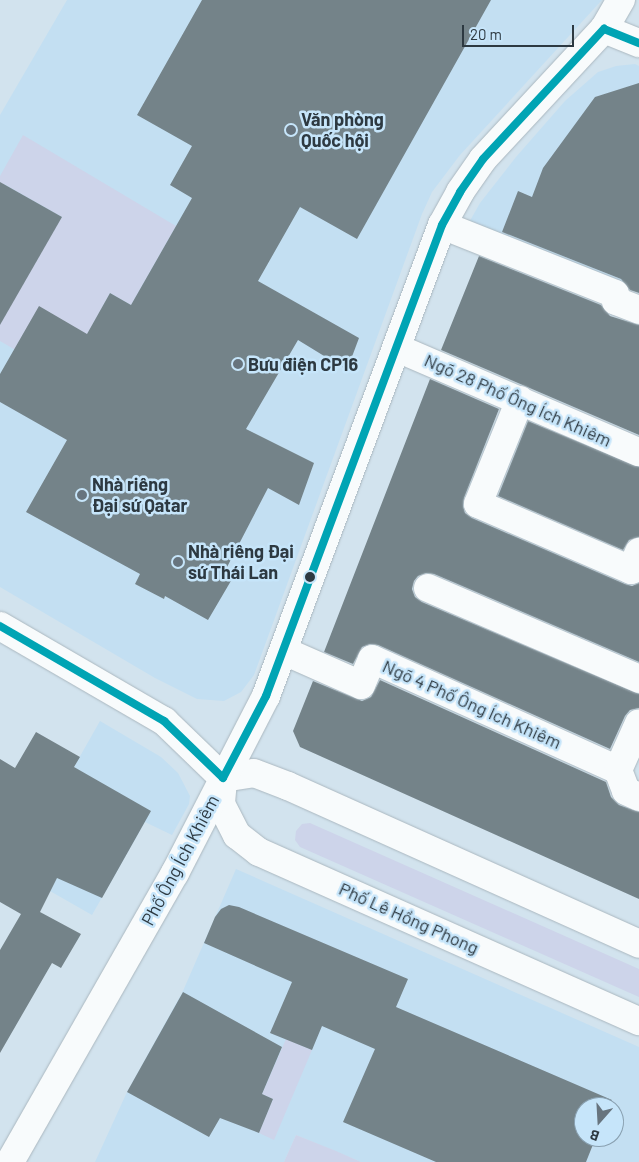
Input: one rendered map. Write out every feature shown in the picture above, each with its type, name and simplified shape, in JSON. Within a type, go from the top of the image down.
[{"type":"street","name":"Phố Ông Ích Khiêm","points":[[10,1162],[175,873],[266,696],[442,225],[460,192],[483,159],[604,29],[621,0]]},
{"type":"street","points":[[604,29],[639,44]]},
{"type":"street","points":[[442,225],[615,294],[616,301],[639,310]]},
{"type":"street","name":"Ngõ 28 Phố Ông Ích Khiêm","points":[[397,348],[639,452]]},
{"type":"street","points":[[520,400],[478,504],[631,570],[639,552]]},
{"type":"street","points":[[428,588],[639,679]]},
{"type":"street","points":[[0,626],[164,721],[223,778],[254,773],[288,786],[639,944]]},
{"type":"street","name":"Ngõ 4 Phố Ông Ích Khiêm","points":[[284,651],[361,684],[372,660],[618,770]]},
{"type":"street","points":[[639,723],[618,770],[626,791],[639,797]]},
{"type":"street","name":"Phố Lê Hồng Phong","points":[[223,778],[221,804],[237,835],[259,852],[639,1021]]},
{"type":"shaded area","points":[[67,0],[602,0],[460,155],[432,192],[422,214],[254,675],[241,692],[224,701],[197,699],[155,678],[0,587],[0,115]]},
{"type":"shaded area","points":[[635,64],[639,66],[639,246],[622,290],[467,226],[480,203],[516,157],[565,101],[598,72],[616,66]]},
{"type":"shaded area","points":[[23,135],[176,226],[131,305],[110,293],[63,378],[0,341],[0,285],[62,217],[4,184],[0,191],[0,176]]},
{"type":"shaded area","points":[[100,721],[161,757],[178,773],[190,796],[189,804],[172,835],[145,822],[92,915],[15,871]]},
{"type":"shaded area","points":[[310,823],[639,969],[639,997],[300,847],[295,840],[296,831],[302,824]]},
{"type":"shaded area","points":[[236,869],[639,1047],[639,1162],[361,1162],[296,1135],[284,1162],[95,1162],[127,1092],[183,991]]},
{"type":"shaded area","points":[[286,1039],[312,1050],[274,1140],[259,1133],[273,1099],[262,1094]]},
{"type":"shaded area","points":[[296,1135],[336,1151],[361,1162],[284,1162]]},
{"type":"building","points":[[202,0],[491,0],[357,239],[300,207],[258,281],[359,338],[347,370],[298,340],[246,429],[314,463],[299,505],[268,488],[226,569],[235,574],[208,620],[165,596],[164,599],[135,584],[140,574],[26,512],[67,440],[0,402],[0,374],[39,306],[87,334],[110,293],[131,305],[192,198],[170,185],[192,146],[137,115]]},
{"type":"building","points":[[639,83],[639,293],[630,290],[621,279],[502,232],[518,191],[532,197],[543,168],[595,97]]},
{"type":"building","points":[[0,182],[62,217],[0,325]]},
{"type":"building","points":[[479,256],[601,305],[610,316],[639,325],[639,435],[441,350]]},
{"type":"building","points":[[430,379],[499,409],[464,498],[463,506],[465,513],[472,518],[625,584],[632,586],[639,583],[639,662],[434,574],[426,573],[418,576],[414,581],[412,589],[415,597],[422,602],[639,694],[639,708],[630,710],[625,716],[610,749],[378,645],[370,644],[362,647],[353,664],[324,652]]},
{"type":"building","points":[[528,421],[639,467],[639,537],[629,540],[623,550],[498,496]]},
{"type":"building","points":[[380,680],[606,782],[611,797],[619,805],[639,812],[639,899],[300,747],[293,731],[313,681],[362,701],[371,697]]},
{"type":"building","points":[[36,732],[80,757],[74,767],[151,811],[102,898],[57,878],[40,912],[81,934],[61,968],[52,963],[0,1053],[0,950],[21,914],[0,902],[0,759],[15,768]]},
{"type":"building","points":[[229,905],[239,907],[408,979],[396,1007],[605,1097],[574,1097],[574,1147],[592,1147],[586,1162],[436,1162],[343,1122],[375,1049],[322,1026],[312,1050],[270,1033],[292,982],[204,943],[215,917],[221,909]]},
{"type":"building","points":[[183,992],[282,1047],[262,1094],[273,1099],[259,1133],[220,1118],[209,1137],[127,1092]]},
{"type":"transit line","points":[[0,626],[164,721],[223,778],[266,696],[442,225],[460,192],[483,159],[604,29],[639,43]]},
{"type":"place","name":"Văn phòng Quốc hội","points":[[291,130]]},
{"type":"place","name":"Bưu điện CP16","points":[[238,364]]},
{"type":"place","name":"Nhà riêng Đại sứ Qatar","points":[[82,495]]},
{"type":"place","name":"Nhà riêng Đại sứ Thái Lan","points":[[178,562]]}]
